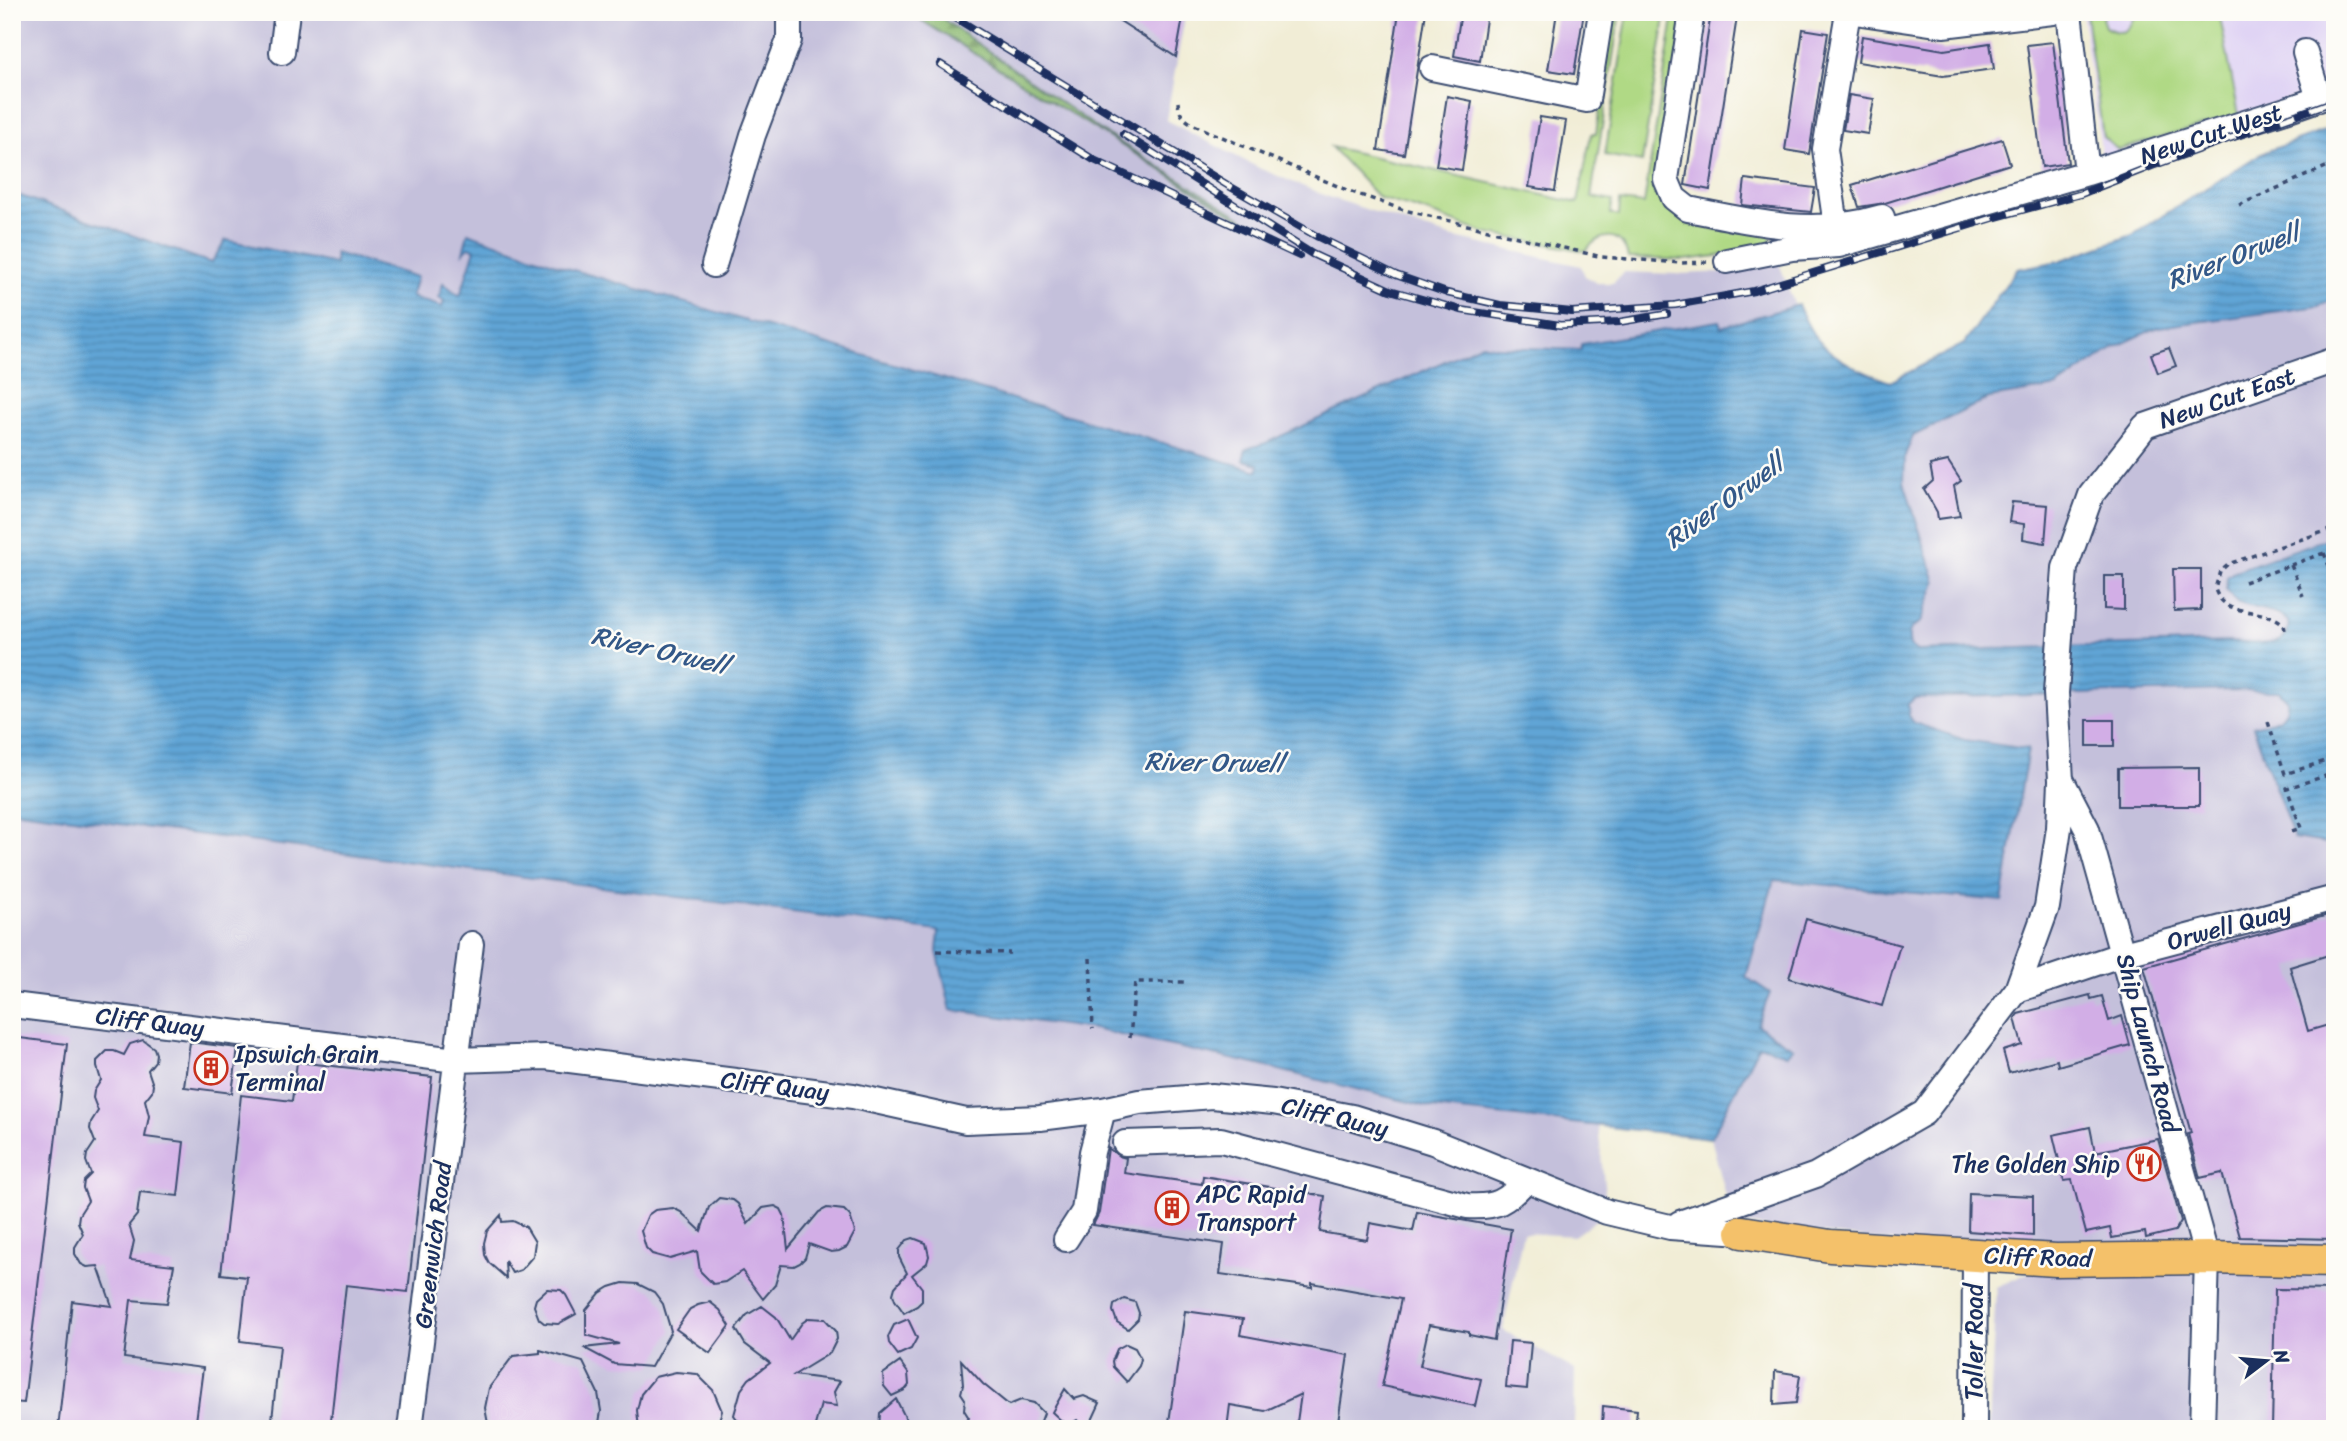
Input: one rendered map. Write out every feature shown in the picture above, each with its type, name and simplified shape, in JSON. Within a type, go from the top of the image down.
[{"type":"main road","name":"Cliff Road","points":[[1742,1232],[1830,1246],[2056,1260],[2207,1258],[2335,1261]]},
{"type":"street","points":[[282,52],[287,12]]},
{"type":"street","points":[[714,265],[753,135],[789,40],[789,12]]},
{"type":"street","points":[[1432,68],[1587,100],[1601,12]]},
{"type":"street","points":[[1692,12],[1666,179],[1674,198],[1688,209],[1802,228],[1836,226],[1862,223],[2011,179]]},
{"type":"street","points":[[1836,226],[1825,149],[1848,12]]},
{"type":"street","points":[[1855,12],[1943,25],[2053,12]]},
{"type":"street","points":[[2069,12],[2087,173]]},
{"type":"street","points":[[2305,52],[2327,96]]},
{"type":"street","name":"New Cut West","points":[[1727,261],[1791,248],[1839,245],[2087,173],[2327,96]]},
{"type":"street","name":"New Cut East","points":[[1670,1227],[1816,1175],[1924,1113],[2017,990],[2047,907],[2059,828],[2061,780],[2056,693],[2066,568],[2091,495],[2145,426],[2335,360]]},
{"type":"street","name":"Ship Launch Road","points":[[2061,780],[2087,829],[2207,1258],[2202,1429]]},
{"type":"street","name":"Orwell Quay","points":[[2017,990],[2123,954],[2335,898]]},
{"type":"street","name":"Greenwich Road","points":[[410,1429],[471,944]]},
{"type":"street","name":"Cliff Quay","points":[[12,1005],[456,1060],[546,1057],[853,1096],[966,1121],[1040,1118],[1103,1110],[1139,1102],[1212,1096],[1273,1102],[1352,1118],[1433,1142],[1606,1212],[1670,1227],[1742,1232]]},
{"type":"street","points":[[1066,1239],[1084,1211],[1091,1152],[1103,1110]]},
{"type":"street","name":"Cliff Quay","points":[[1125,1143],[1222,1140],[1467,1206],[1489,1207],[1512,1196],[1526,1180]]},
{"type":"street","name":"Toller Road","points":[[1974,1429],[1975,1255]]},
{"type":"path","points":[[1178,103],[1178,110],[1183,118],[1194,125],[1349,191],[1404,211],[1602,257],[1681,263],[1727,261]]},
{"type":"path","points":[[2239,205],[2335,163]]},
{"type":"path","points":[[2285,630],[2284,625],[2275,617],[2223,603],[2215,589],[2220,571],[2228,564],[2335,528]]},
{"type":"path","points":[[2244,582],[2335,549]]},
{"type":"path","points":[[2324,553],[2335,581]]},
{"type":"path","points":[[2291,565],[2303,596]]},
{"type":"path","points":[[2268,722],[2286,774],[2335,758]]},
{"type":"path","points":[[2292,831],[2301,828],[2287,788],[2335,773]]},
{"type":"path","points":[[937,951],[1010,953]]},
{"type":"path","points":[[1090,958],[1093,1029]]},
{"type":"path","points":[[1130,1038],[1135,982],[1185,982]]},
{"type":"shaded area","points":[[12,12],[1186,12],[1166,120],[1261,169],[1329,197],[1450,237],[1581,266],[1585,276],[1597,283],[1613,283],[1624,272],[1730,272],[1779,263],[1795,306],[1721,327],[1719,321],[1582,344],[1582,350],[1496,347],[1482,344],[1266,443],[1247,449],[1259,464],[1258,471],[570,269],[469,233],[464,252],[469,247],[475,249],[460,296],[443,284],[442,307],[411,297],[417,277],[336,253],[335,264],[226,240],[212,263],[12,193]]},
{"type":"shaded area","points":[[2082,12],[2335,12],[2335,84],[2102,157]]},
{"type":"shaded area","points":[[2335,299],[2335,536],[2238,603],[2284,617],[2288,621],[2289,630],[2281,641],[1948,651],[1917,651],[1910,646],[1908,635],[1912,627],[1921,534],[1904,483],[1905,455],[1913,436],[1948,419],[1956,405],[2057,387],[2115,347],[2158,327],[2319,306]]},
{"type":"shaded area","points":[[2274,690],[2284,695],[2288,707],[2281,718],[2253,727],[2294,838],[2335,844],[2335,1429],[1989,1429],[1996,1287],[2055,1261],[1733,1223],[1711,1138],[1759,1044],[1787,1054],[1792,1047],[1757,1025],[1746,977],[1774,880],[2028,749],[1965,740],[1914,723],[1909,715],[1908,704],[1915,698]]},
{"type":"shaded area","points":[[12,810],[940,931],[1093,1029],[1255,1064],[1433,1108],[1598,1126],[1607,1212],[1574,1236],[1523,1233],[1503,1330],[1575,1370],[1574,1429],[12,1429]]},
{"type":"green space","points":[[908,12],[933,12],[1103,132],[1244,219],[1246,223]]},
{"type":"green space","points":[[1614,12],[1620,12],[1591,197],[1613,201],[1610,215],[1619,215],[1620,201],[1644,204],[1674,12],[1685,12],[1658,176],[1690,225],[1729,231],[1737,225],[1769,231],[1773,249],[1685,260],[1628,258],[1621,242],[1616,238],[1604,237],[1585,251],[1484,233],[1379,198],[1331,147],[1578,203],[1591,134],[1596,134]]},
{"type":"green space","points":[[1628,12],[1666,12],[1642,162],[1605,155]]},
{"type":"green space","points":[[2105,12],[2102,18],[2105,27],[2122,32],[2128,28],[2136,12],[2219,12],[2239,115],[2118,150],[2103,137],[2086,14]]},
{"type":"water","name":"River Orwell","points":[[2335,127],[2335,299],[2319,306],[2158,327],[2115,347],[2057,387],[1989,398],[1913,436],[1905,455],[1904,482],[1936,582],[1921,622],[1911,629],[1909,634],[1910,646],[1917,651],[2232,642],[2260,644],[2278,641],[2288,631],[2288,621],[2279,614],[2238,603],[2226,590],[2227,577],[2235,571],[2335,536],[2335,844],[2294,838],[2253,726],[2271,722],[2285,712],[2287,700],[2279,691],[1915,698],[1908,704],[1909,715],[1914,723],[1965,740],[2028,749],[2002,901],[1774,880],[1746,977],[1770,993],[1757,1025],[1793,1048],[1787,1054],[1759,1045],[1711,1138],[1433,1108],[1255,1064],[1093,1029],[951,1010],[937,951],[939,931],[12,810],[12,193],[211,263],[226,240],[335,264],[335,253],[417,277],[411,297],[442,307],[444,301],[439,297],[443,283],[460,296],[475,249],[469,247],[463,253],[468,233],[570,269],[1258,471],[1259,464],[1243,460],[1246,449],[1266,443],[1482,344],[1496,347],[1581,350],[1581,344],[1719,321],[1721,327],[1798,305],[1821,344],[1839,358],[1890,382],[1964,344],[2017,269],[2059,261],[2132,235],[2262,153]]},
{"type":"building","points":[[1106,12],[1184,12],[1176,57]]},
{"type":"building","points":[[1399,12],[1426,12],[1404,154],[1378,150]]},
{"type":"building","points":[[1461,12],[1487,12],[1480,61],[1454,56]]},
{"type":"building","points":[[1557,12],[1584,12],[1574,74],[1548,70]]},
{"type":"building","points":[[1711,13],[1737,17],[1710,190],[1685,185]]},
{"type":"building","points":[[1803,29],[1828,33],[1809,154],[1785,150]]},
{"type":"building","points":[[1862,36],[1944,50],[1990,43],[1994,69],[1943,76],[1858,62]]},
{"type":"building","points":[[2053,42],[2068,163],[2042,167],[2027,45]]},
{"type":"building","points":[[1849,95],[1874,99],[1868,134],[1843,130]]},
{"type":"building","points":[[1447,96],[1472,101],[1462,170],[1436,166]]},
{"type":"building","points":[[1540,117],[1566,121],[1555,191],[1529,187]]},
{"type":"building","points":[[2002,139],[2010,164],[1885,203],[1859,207],[1852,185]]},
{"type":"building","points":[[1745,179],[1815,188],[1811,212],[1742,205]]},
{"type":"building","points":[[2169,348],[2176,366],[2158,373],[2151,354]]},
{"type":"building","points":[[1948,461],[1961,481],[1954,486],[1960,516],[1938,519],[1924,489],[1933,481],[1930,465]]},
{"type":"building","points":[[2012,502],[2048,505],[2045,543],[2023,539],[2024,524],[2009,522]]},
{"type":"building","points":[[2173,569],[2201,569],[2201,610],[2174,611]]},
{"type":"building","points":[[2104,576],[2124,576],[2124,610],[2104,609]]},
{"type":"building","points":[[2087,720],[2114,720],[2114,746],[2087,746]]},
{"type":"building","points":[[2199,767],[2199,806],[2118,806],[2118,768]]},
{"type":"building","points":[[2335,913],[2335,953],[2290,967],[2308,1031],[2335,1023],[2335,1239],[2240,1237],[2222,1173],[2200,1178],[2188,1134],[2191,1133],[2144,967]]},
{"type":"building","points":[[1806,919],[1900,945],[1882,1006],[1789,978]]},
{"type":"building","points":[[2090,995],[2091,999],[2102,996],[2109,1021],[2122,1016],[2130,1045],[2058,1066],[2057,1060],[2009,1073],[2003,1051],[2022,1045],[2015,1018],[2018,1014]]},
{"type":"building","points":[[12,1037],[67,1044],[24,1403],[12,1402]]},
{"type":"building","points":[[143,1040],[154,1048],[156,1054],[155,1061],[148,1070],[153,1085],[145,1100],[149,1116],[145,1137],[184,1142],[178,1196],[140,1192],[137,1215],[129,1225],[134,1241],[130,1260],[174,1265],[167,1303],[131,1300],[124,1358],[203,1368],[195,1429],[58,1429],[72,1301],[112,1306],[98,1266],[87,1267],[81,1264],[75,1254],[75,1247],[83,1234],[78,1222],[79,1215],[88,1201],[83,1188],[84,1181],[91,1174],[86,1161],[87,1154],[95,1142],[90,1129],[98,1111],[93,1098],[101,1080],[97,1061],[107,1051],[124,1055],[130,1044]]},
{"type":"building","name":"Ipswich Grain Terminal","points":[[190,1042],[238,1048],[232,1093],[184,1087]]},
{"type":"building","points":[[297,1062],[432,1077],[408,1292],[346,1285],[330,1429],[271,1429],[280,1346],[240,1341],[247,1277],[221,1274],[241,1095],[292,1101]]},
{"type":"building","points":[[2090,1127],[2095,1152],[2158,1139],[2181,1221],[2175,1231],[2146,1238],[2145,1232],[2112,1238],[2110,1228],[2086,1233],[2072,1180],[2064,1181],[2053,1135]]},
{"type":"building","points":[[1108,1148],[1126,1158],[1124,1173],[1202,1184],[1203,1176],[1325,1196],[1320,1232],[1367,1240],[1370,1223],[1413,1231],[1417,1212],[1511,1229],[1494,1340],[1469,1335],[1469,1332],[1429,1325],[1420,1366],[1481,1379],[1475,1406],[1382,1386],[1401,1299],[1312,1283],[1312,1287],[1220,1274],[1224,1244],[1093,1225],[1099,1213]]},
{"type":"building","points":[[1969,1193],[2033,1196],[2033,1236],[1968,1231]]},
{"type":"building","points":[[719,1198],[733,1200],[738,1204],[748,1224],[763,1208],[775,1206],[781,1209],[788,1249],[819,1212],[827,1208],[844,1210],[850,1216],[855,1232],[847,1247],[839,1251],[831,1252],[809,1244],[805,1258],[800,1263],[794,1266],[781,1265],[775,1285],[763,1299],[742,1271],[725,1282],[713,1284],[700,1271],[697,1251],[670,1259],[652,1254],[646,1248],[641,1231],[648,1215],[655,1210],[673,1208],[701,1231],[709,1207]]},
{"type":"building","points":[[501,1215],[502,1222],[513,1221],[526,1227],[535,1242],[533,1256],[521,1270],[512,1273],[505,1261],[506,1278],[489,1263],[484,1243],[487,1231]]},
{"type":"building","points":[[913,1238],[926,1243],[929,1256],[927,1263],[912,1275],[922,1288],[922,1301],[904,1313],[893,1294],[895,1287],[907,1273],[899,1257],[899,1250],[907,1240]]},
{"type":"building","points":[[623,1283],[638,1284],[654,1292],[663,1304],[671,1331],[651,1367],[614,1364],[584,1348],[619,1344],[586,1335],[586,1310],[600,1293]]},
{"type":"building","points":[[547,1289],[561,1290],[576,1314],[558,1324],[544,1323],[539,1319],[534,1306],[536,1299]]},
{"type":"building","points":[[2275,1289],[2335,1290],[2335,1429],[2272,1429]]},
{"type":"building","points":[[1124,1299],[1135,1302],[1139,1313],[1138,1319],[1128,1329],[1117,1322],[1113,1311],[1114,1305]]},
{"type":"building","points":[[710,1302],[720,1310],[730,1326],[710,1353],[676,1329],[690,1309]]},
{"type":"building","points":[[762,1306],[776,1317],[790,1340],[809,1318],[825,1319],[836,1331],[837,1339],[830,1353],[794,1375],[840,1381],[834,1392],[837,1406],[821,1404],[814,1429],[744,1429],[734,1415],[741,1390],[749,1379],[770,1363],[745,1344],[736,1329],[747,1315]]},
{"type":"building","points":[[1185,1311],[1243,1319],[1240,1335],[1348,1355],[1337,1429],[1296,1429],[1301,1394],[1265,1411],[1230,1405],[1227,1429],[1168,1429]]},
{"type":"building","points":[[908,1319],[917,1338],[911,1349],[898,1355],[888,1337],[894,1325]]},
{"type":"building","points":[[1510,1341],[1531,1343],[1527,1389],[1506,1387]]},
{"type":"building","points":[[1126,1344],[1135,1348],[1141,1359],[1127,1382],[1113,1367],[1112,1361],[1117,1349]]},
{"type":"building","points":[[540,1350],[583,1362],[598,1393],[601,1411],[598,1429],[489,1429],[485,1408],[489,1388],[513,1356],[540,1353]]},
{"type":"building","points":[[961,1360],[983,1384],[1009,1405],[1021,1400],[1034,1403],[1044,1413],[1038,1429],[960,1429],[969,1418],[964,1410],[965,1399],[961,1393]]},
{"type":"building","points":[[900,1362],[908,1373],[909,1385],[892,1396],[884,1386],[883,1374]]},
{"type":"building","points":[[1775,1371],[1800,1375],[1796,1403],[1774,1405]]},
{"type":"building","points":[[676,1372],[697,1374],[713,1390],[722,1411],[716,1429],[639,1429],[637,1410],[641,1394],[655,1377]]},
{"type":"building","points":[[1065,1389],[1074,1399],[1084,1396],[1100,1403],[1088,1429],[1077,1420],[1067,1426],[1052,1412]]},
{"type":"building","points":[[896,1399],[905,1417],[907,1429],[879,1429],[880,1413]]},
{"type":"building","points":[[1603,1406],[1637,1410],[1635,1429],[1602,1429]]},
{"type":"railway","points":[[946,12],[1229,186],[1318,237],[1396,275],[1447,293],[1500,305],[1572,312],[1675,305],[1754,291],[2081,194],[2335,101]]},
{"type":"railway","points":[[940,64],[1094,160],[1299,256]]},
{"type":"railway","points":[[1123,134],[1312,254],[1390,290],[1461,310],[1560,325],[1619,322],[1667,314]]},
{"type":"place","name":"Ipswich Grain Terminal","points":[[211,1068]]},
{"type":"place","name":"The Golden Ship","points":[[2144,1164]]},
{"type":"place","name":"APC Rapid Transport","points":[[1172,1208]]}]
